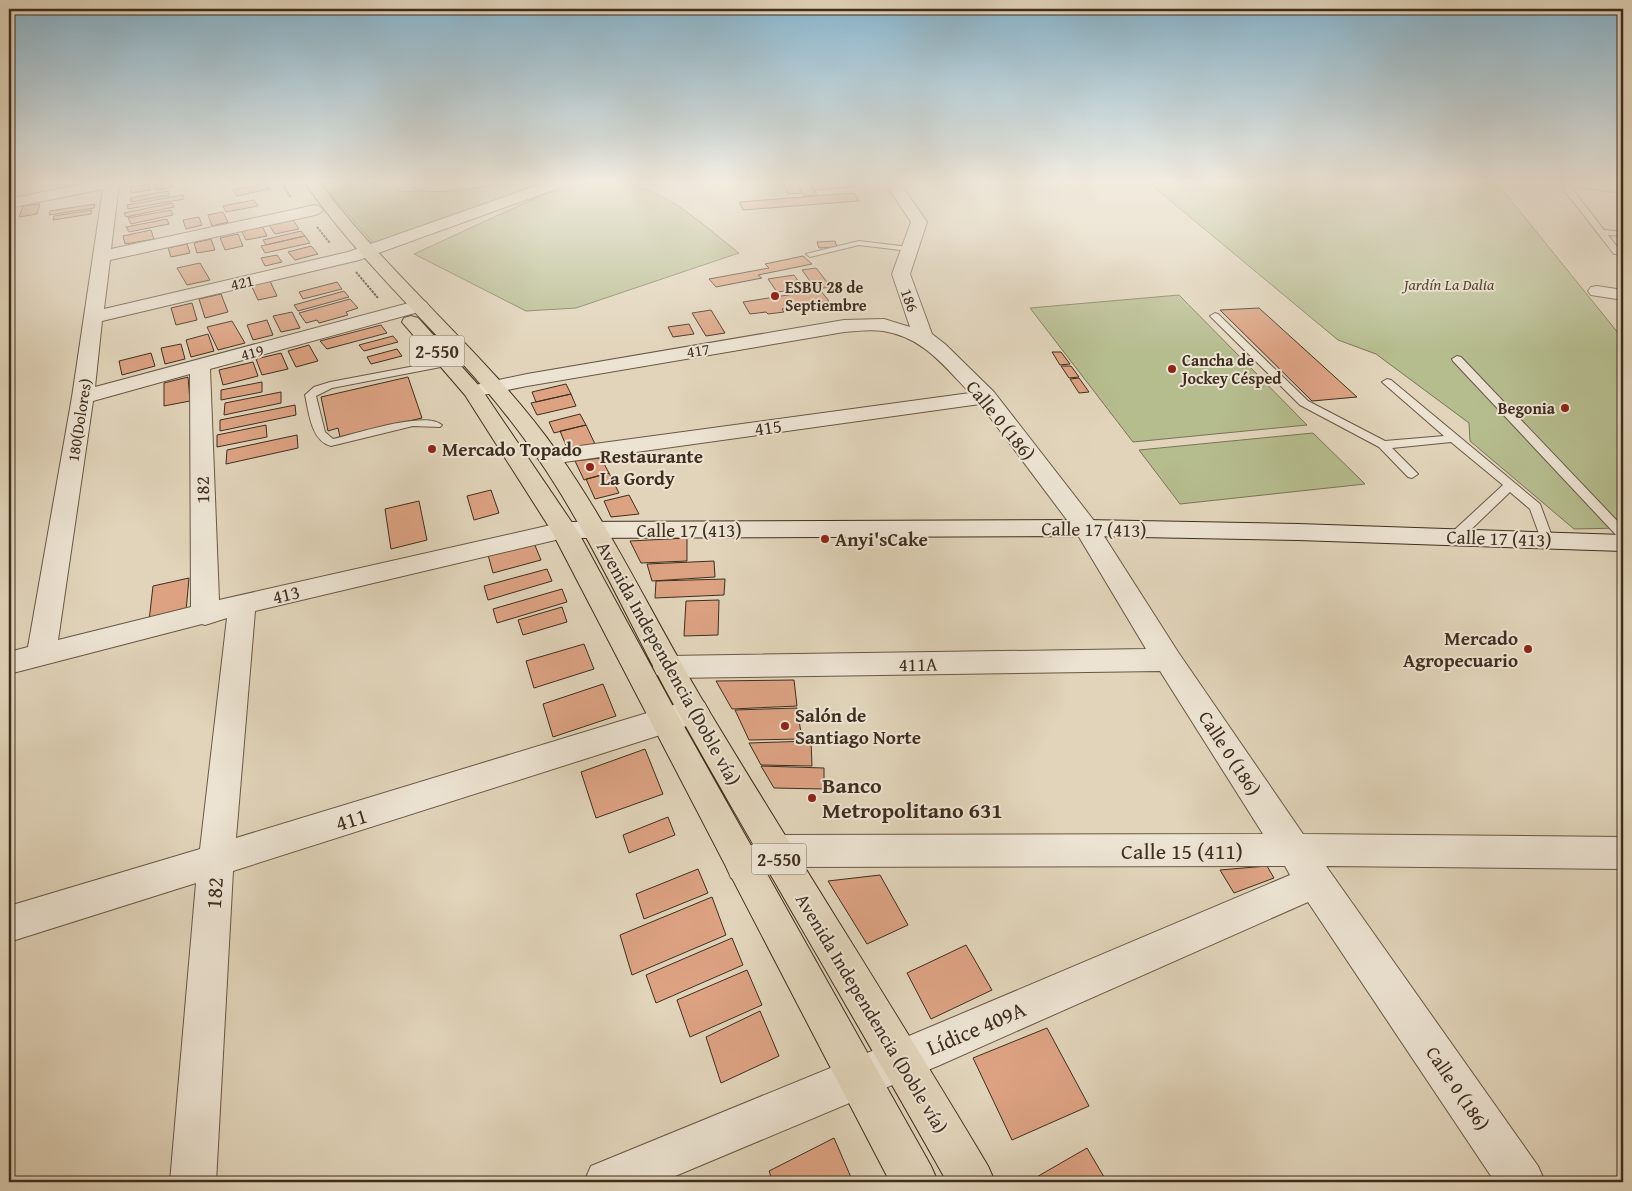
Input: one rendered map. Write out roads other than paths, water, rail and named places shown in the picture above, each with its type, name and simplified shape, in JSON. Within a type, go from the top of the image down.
[{"type":"main road","name":"Avenida Independencia (Doble vía)","points":[[338,239],[404,310],[447,363],[473,391],[580,530],[668,667],[679,716],[775,851],[902,1060],[972,1182]]},
{"type":"main road","name":"Avenida Independencia (Doble vía)","points":[[346,239],[357,257]]},
{"type":"main road","name":"Avenida Independencia (Doble vía)","points":[[404,310],[495,386],[550,457],[580,530],[679,716],[744,866],[915,1182]]},
{"type":"street","name":"180(Dolores)","points":[[42,655],[83,397],[105,239]]},
{"type":"street","points":[[103,256],[183,239]]},
{"type":"street","name":"421","points":[[94,317],[357,257],[407,239]]},
{"type":"street","name":"186","points":[[913,239],[901,274],[923,337]]},
{"type":"street","points":[[1597,291],[1623,294]]},
{"type":"street","name":"419","points":[[83,397],[404,310]]},
{"type":"street","name":"417","points":[[473,391],[844,326],[884,325],[923,337]]},
{"type":"street","name":"Calle 0 (186)","points":[[923,337],[938,348],[986,397],[1086,528],[1168,660],[1294,850],[1522,1182]]},
{"type":"street","name":"182","points":[[200,366],[205,615]]},
{"type":"street","name":"415","points":[[550,457],[986,397]]},
{"type":"street","name":"Calle 17 (413)","points":[[580,530],[1086,528],[1455,536],[1623,543]]},
{"type":"street","name":"413","points":[[9,663],[205,615],[242,604],[580,530]]},
{"type":"street","name":"182","points":[[193,1182],[216,861],[242,604]]},
{"type":"street","name":"411A","points":[[668,667],[1168,660]]},
{"type":"street","name":"411","points":[[9,924],[679,716]]},
{"type":"street","name":"Calle 15 (411)","points":[[744,866],[775,851],[1294,850],[1623,853]]},
{"type":"street","name":"Lídice 409A","points":[[607,1182],[902,1060],[1316,881]]},
{"type":"lane","points":[[1606,239],[1617,252]]},
{"type":"lane","points":[[810,254],[859,243],[909,249]]},
{"type":"lane","points":[[1215,316],[1304,403],[1383,445],[1412,474]]},
{"type":"lane","points":[[1457,360],[1623,534]]},
{"type":"lane","points":[[436,424],[426,422],[413,423],[331,444],[320,433],[310,395],[318,389],[330,385],[447,363]]},
{"type":"lane","points":[[1388,382],[1536,507],[1547,539]]},
{"type":"lane","points":[[1383,445],[1454,438]]},
{"type":"lane","points":[[1455,536],[1510,485]]},
{"type":"place","name":"ESBU 28 de Septiembre","points":[[775,296]]},
{"type":"place","name":"Cancha de Jockey Césped","points":[[1172,369]]},
{"type":"place","name":"Begonia","points":[[1565,408]]},
{"type":"place","name":"Mercado Topado","points":[[432,449]]},
{"type":"place","name":"Restaurante La Gordy","points":[[590,467]]},
{"type":"place","name":"Anyi'sCake","points":[[825,539]]},
{"type":"place","name":"Mercado Agropecuario","points":[[1528,649]]},
{"type":"place","name":"Salón de Santiago Norte","points":[[785,726]]},
{"type":"place","name":"Banco Metropolitano 631","points":[[812,798]]},
{"type":"park label","name":"Jardín La Dalia","points":[[1449,284]]}]
